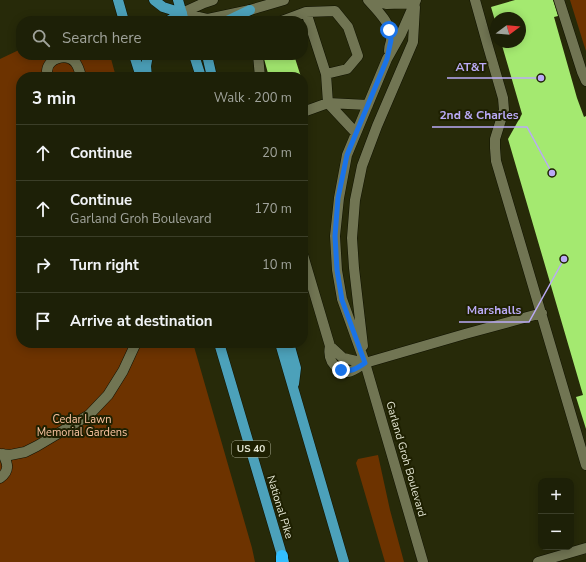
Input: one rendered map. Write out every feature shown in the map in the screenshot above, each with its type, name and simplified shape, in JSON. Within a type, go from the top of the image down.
[{"type":"main road","points":[[118,0],[123,16]]},
{"type":"main road","points":[[154,0],[163,7],[181,16]]},
{"type":"main road","points":[[178,0],[183,16]]},
{"type":"main road","points":[[237,16],[250,10]]},
{"type":"main road","points":[[136,60],[139,72]]},
{"type":"main road","points":[[147,60],[147,72]]},
{"type":"main road","points":[[195,60],[199,72]]},
{"type":"main road","points":[[207,60],[211,72]]},
{"type":"main road","name":"National Pike","points":[[220,348],[283,560]]},
{"type":"main road","points":[[281,348],[344,562]]},
{"type":"main road","points":[[290,348],[296,368],[293,388]]},
{"type":"street","points":[[184,16],[204,3],[212,0]]},
{"type":"street","points":[[222,16],[284,0]]},
{"type":"street","points":[[368,0],[387,4],[414,1]]},
{"type":"street","points":[[368,0],[382,15],[389,30],[391,40],[387,59]]},
{"type":"street","points":[[475,0],[486,43],[503,98],[504,110],[495,139],[496,161],[586,465]]},
{"type":"street","points":[[559,0],[582,72],[586,80]]},
{"type":"street","name":"Garland Groh Boulevard","points":[[414,1],[400,34],[387,59],[347,155],[338,198],[335,236],[336,263],[342,300],[365,363],[423,562]]},
{"type":"street","name":"Garland Groh Boulevard","points":[[365,363],[352,238],[355,200],[362,166],[377,126],[413,42],[414,1]]},
{"type":"street","points":[[306,12],[307,16]]},
{"type":"street","points":[[295,16],[306,12],[335,12],[348,27],[358,56],[347,69],[326,74]]},
{"type":"street","points":[[308,18],[326,74],[328,103],[356,133]]},
{"type":"street","points":[[47,72],[50,64],[55,60]]},
{"type":"street","points":[[71,60],[74,62],[79,72]]},
{"type":"street","points":[[258,60],[260,72]]},
{"type":"street","points":[[308,110],[328,103],[368,105]]},
{"type":"street","points":[[308,272],[330,346],[330,358],[333,364],[341,370],[347,372],[356,369],[365,363],[542,313]]},
{"type":"street","points":[[1,454],[10,455],[25,452],[89,415],[108,395],[123,372],[134,348]]},
{"type":"street","points":[[0,478],[5,474],[7,469],[7,462],[1,454]]},
{"type":"street","points":[[538,562],[586,548]]},
{"type":"green space","points":[[570,0],[586,0],[586,51],[584,45]]},
{"type":"green space","name":"Cedar Lawn Memorial Gardens","points":[[16,51],[16,60],[111,60],[115,72],[16,72],[16,348],[194,348],[255,562],[0,562],[0,59]]},
{"type":"green space","points":[[378,455],[390,510],[404,562],[385,562],[356,463],[358,459]]},
{"type":"building","points":[[515,0],[553,0],[558,16],[554,17],[577,98],[584,117],[586,116],[586,429],[576,397],[583,395],[508,139],[522,114],[503,48],[526,48],[526,12],[492,12],[491,7]]},
{"type":"building","points":[[264,60],[296,60],[299,72],[268,72]]},
{"type":"place","name":"AT&T","points":[[541,78]]},
{"type":"place","name":"2nd & Charles","points":[[552,173]]},
{"type":"place","name":"Marshalls","points":[[564,259]]},
{"type":"route","points":[[341,370],[347,372],[356,369],[365,363],[342,300],[337,270],[335,236],[338,198],[347,155],[387,59],[391,40],[389,30]]}]
